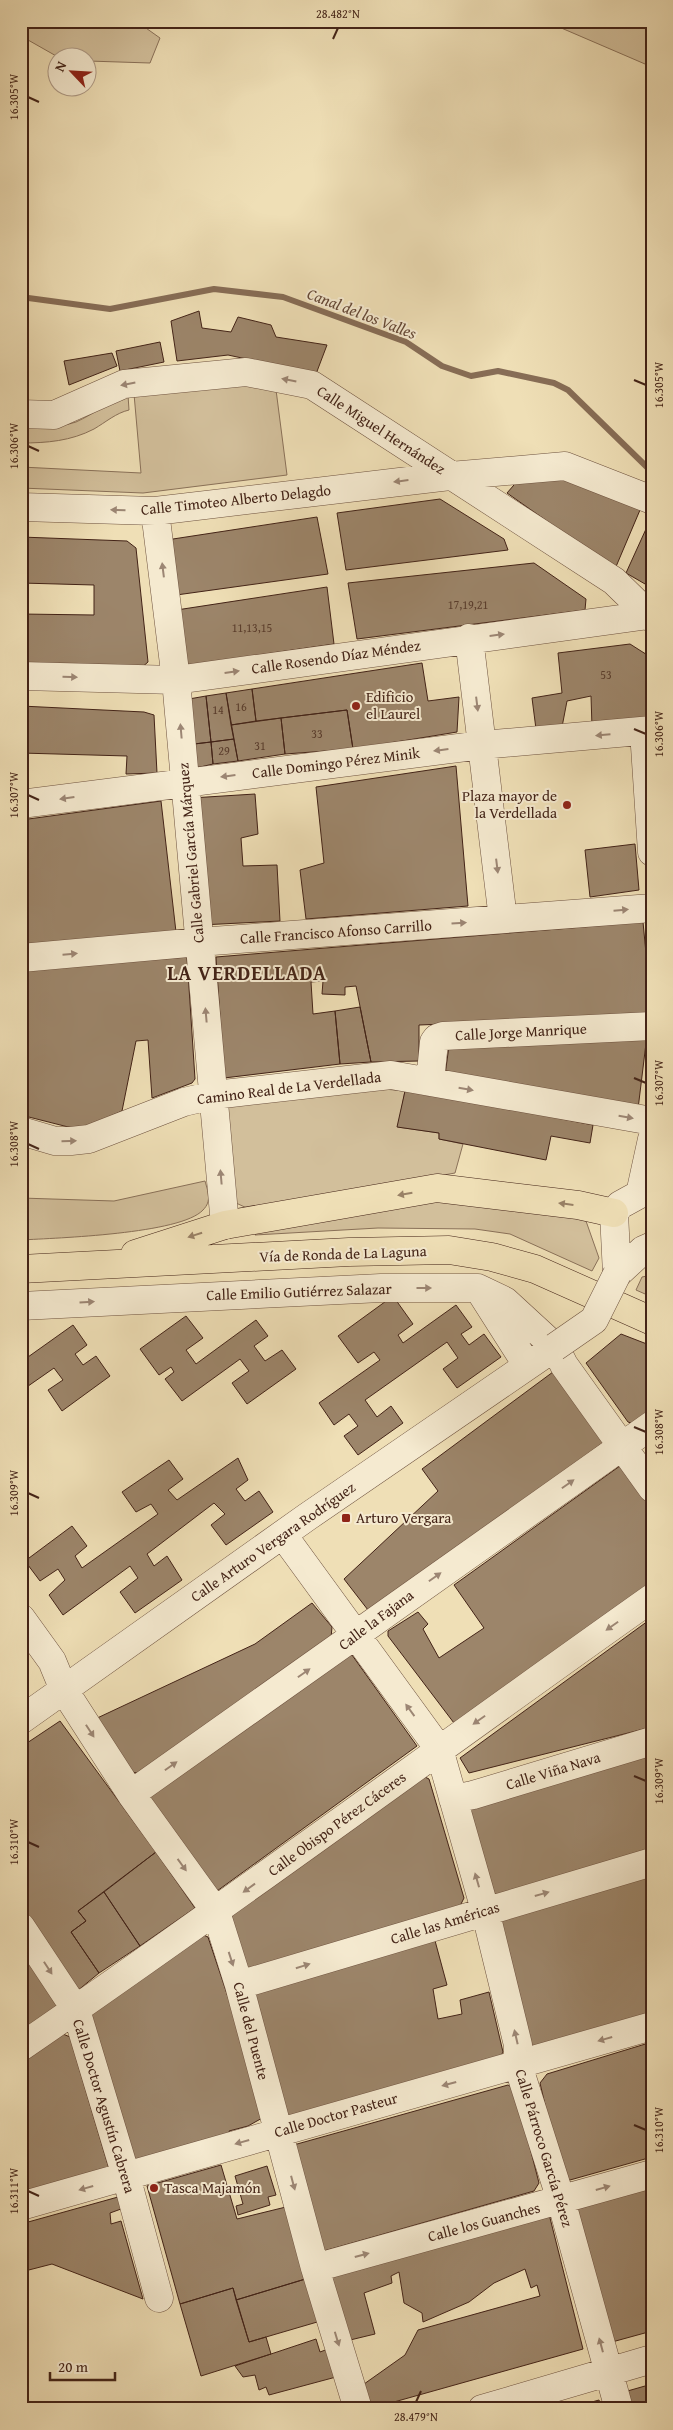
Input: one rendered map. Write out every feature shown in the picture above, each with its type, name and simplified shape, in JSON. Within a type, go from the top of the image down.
[{"type":"main road","points":[[91,1267],[225,1225],[437,1188],[578,1205],[614,1213]]},
{"type":"main road","name":"Vía de Ronda de La Laguna","points":[[21,1269],[91,1267],[349,1252],[449,1250],[492,1257],[535,1269],[652,1321]]},
{"type":"street","name":"Calle Miguel Hernández","points":[[21,414],[54,415],[124,384],[246,372],[312,385],[614,581],[650,616]]},
{"type":"street","name":"Calle Timoteo Alberto Delagdo","points":[[21,507],[155,511],[450,476],[565,466],[652,500]]},
{"type":"street","name":"Calle Gabriel García Márquez","points":[[155,511],[176,680],[225,1225]]},
{"type":"street","name":"Calle Rosendo Díaz Méndez","points":[[21,676],[176,680],[470,638],[650,616]]},
{"type":"street","points":[[470,638],[503,919]]},
{"type":"street","points":[[648,731],[652,852]]},
{"type":"street","name":"Calle Domingo Pérez Minik","points":[[21,804],[482,745],[648,731]]},
{"type":"street","name":"Calle Francisco Afonso Carrillo","points":[[21,958],[199,942],[652,908]]},
{"type":"street","name":"Calle Jorge Manrique","points":[[430,1082],[434,1042],[437,1038],[443,1036],[652,1026]]},
{"type":"street","name":"Camino Real de La Verdellada","points":[[21,1131],[55,1141],[71,1142],[89,1139],[184,1102],[214,1095],[391,1075],[652,1121]]},
{"type":"street","points":[[617,1274],[614,1213],[620,1205],[646,1199],[652,1140]]},
{"type":"street","points":[[617,1274],[643,1250],[652,1246]]},
{"type":"street","points":[[30,1306],[91,1267]]},
{"type":"street","name":"Calle Arturo Vergara Rodríguez","points":[[21,1720],[283,1535],[594,1320],[617,1274]]},
{"type":"street","name":"Calle Emilio Gutiérrez Salazar","points":[[30,1306],[371,1288],[478,1288],[505,1301],[555,1347],[564,1365],[652,1488]]},
{"type":"street","points":[[478,1288],[527,1365]]},
{"type":"street","name":"Calle la Fajana","points":[[131,1794],[652,1425]]},
{"type":"street","points":[[283,1535],[439,1749]]},
{"type":"street","name":"Calle Obispo Pérez Cáceres","points":[[21,2047],[216,1912],[439,1749],[652,1598]]},
{"type":"street","name":"Calle del Puente","points":[[21,1618],[52,1661],[64,1690],[131,1794],[216,1912],[239,1985],[315,2268],[358,2409]]},
{"type":"street","name":"Calle Viña Nava","points":[[453,1799],[473,1795],[652,1742]]},
{"type":"street","name":"Calle Párroco García Pérez","points":[[439,1749],[485,1910],[518,2045],[518,2065],[561,2200],[619,2409]]},
{"type":"street","name":"Calle las Américas","points":[[239,1985],[485,1910],[652,1862]]},
{"type":"street","name":"Calle Doctor Agustín Cabrera","points":[[21,1927],[76,2010],[126,2176],[159,2298]]},
{"type":"street","name":"Calle Doctor Pasteur","points":[[21,2206],[278,2131],[652,2026]]},
{"type":"street","name":"Calle los Guanches","points":[[315,2268],[652,2174]]},
{"type":"street","points":[[482,2409],[652,2359]]},
{"type":"shaded area","points":[[21,21],[136,21],[160,38],[150,63],[98,61],[98,48],[48,48],[48,51],[21,36]]},
{"type":"shaded area","points":[[545,21],[652,21],[652,67]]},
{"type":"shaded area","points":[[275,382],[287,475],[143,493],[21,488],[21,467],[141,473],[134,394]]},
{"type":"shaded area","points":[[128,395],[129,410],[115,415],[94,429],[59,441],[21,443],[21,428],[55,426],[76,422]]},
{"type":"shaded area","points":[[384,1089],[405,1091],[398,1127],[439,1133],[439,1139],[463,1144],[455,1173],[261,1208],[249,1209],[236,1203],[227,1103]]},
{"type":"shaded area","points":[[205,1181],[208,1196],[206,1207],[190,1218],[170,1225],[145,1230],[89,1236],[21,1240],[21,1198],[114,1201]]},
{"type":"shaded area","points":[[434,1200],[547,1210],[586,1221],[599,1258],[592,1271],[510,1234],[475,1229],[378,1228],[255,1235],[259,1228]]},
{"type":"shaded area","points":[[652,1275],[652,1297],[636,1290],[642,1277]]},
{"type":"building","points":[[199,311],[202,328],[231,332],[238,317],[271,325],[276,337],[327,345],[316,374],[228,355],[177,361],[171,321]]},
{"type":"building","points":[[160,342],[164,362],[120,371],[116,351]]},
{"type":"building","points":[[112,353],[117,366],[69,385],[64,361]]},
{"type":"building","points":[[554,471],[640,510],[615,569],[507,493],[520,478]]},
{"type":"building","points":[[440,499],[504,539],[508,550],[346,570],[337,513]]},
{"type":"building","points":[[317,517],[328,574],[169,596],[163,551],[173,539]]},
{"type":"building","points":[[652,519],[652,588],[626,573]]},
{"type":"building","points":[[21,537],[127,541],[136,548],[148,662],[140,669],[21,665],[21,614],[94,615],[94,585],[21,583]]},
{"type":"building","points":[[534,563],[586,599],[585,610],[357,639],[348,583]]},
{"type":"building","points":[[327,587],[334,644],[177,667],[170,611]]},
{"type":"building","points":[[630,644],[652,658],[652,723],[592,727],[591,696],[567,701],[562,727],[536,729],[532,698],[562,693],[558,653]]},
{"type":"building","name":"Edificio el Laurel","points":[[422,663],[428,701],[459,697],[457,732],[353,749],[347,710],[256,721],[252,689]]},
{"type":"building","points":[[252,689],[256,721],[231,725],[226,693]]},
{"type":"building","points":[[226,693],[234,739],[211,742],[206,696]]},
{"type":"building","points":[[206,696],[211,742],[194,744],[189,699]]},
{"type":"building","points":[[21,706],[144,712],[154,715],[157,773],[126,774],[127,756],[21,753]]},
{"type":"building","points":[[347,710],[353,749],[285,754],[281,718]]},
{"type":"building","points":[[281,718],[285,754],[238,761],[231,725]]},
{"type":"building","points":[[234,739],[238,761],[213,764],[211,742]]},
{"type":"building","points":[[211,742],[213,764],[196,768],[194,744]]},
{"type":"building","points":[[456,766],[468,906],[306,919],[300,870],[324,863],[316,787]]},
{"type":"building","points":[[255,794],[258,834],[241,838],[243,866],[277,865],[280,921],[201,925],[191,798]]},
{"type":"building","points":[[161,801],[176,932],[21,948],[21,820]]},
{"type":"building","points":[[635,844],[639,890],[590,897],[585,850]]},
{"type":"building","points":[[643,922],[652,1016],[419,1025],[419,1061],[371,1062],[356,986],[345,987],[345,995],[322,994],[323,981],[311,982],[313,1014],[335,1011],[340,1064],[224,1078],[216,957]]},
{"type":"building","points":[[187,957],[195,1079],[192,1083],[152,1098],[148,1040],[136,1041],[122,1111],[80,1130],[21,1115],[21,970]]},
{"type":"building","points":[[360,1007],[371,1062],[340,1064],[335,1011]]},
{"type":"building","points":[[647,1035],[638,1109],[445,1075],[449,1046]]},
{"type":"building","points":[[405,1091],[482,1103],[593,1125],[590,1143],[551,1136],[546,1160],[439,1139],[439,1133],[397,1127]]},
{"type":"building","points":[[393,1296],[413,1324],[398,1335],[403,1343],[456,1305],[472,1327],[461,1334],[469,1345],[484,1334],[501,1357],[457,1388],[443,1369],[458,1358],[447,1342],[365,1400],[377,1417],[391,1406],[403,1423],[358,1455],[344,1436],[358,1426],[349,1414],[334,1425],[319,1403],[380,1360],[374,1352],[358,1363],[338,1336]]},
{"type":"building","points":[[186,1316],[203,1338],[186,1350],[196,1364],[256,1320],[268,1336],[254,1346],[265,1361],[282,1350],[296,1369],[247,1404],[232,1383],[249,1371],[240,1359],[182,1401],[165,1379],[174,1372],[171,1367],[159,1375],[140,1349]]},
{"type":"building","points":[[73,1325],[87,1345],[75,1354],[83,1365],[96,1356],[110,1376],[62,1411],[48,1390],[63,1380],[54,1368],[21,1391],[21,1362]]},
{"type":"building","points":[[621,1334],[652,1346],[652,1411],[634,1424],[628,1422],[586,1363]]},
{"type":"building","points":[[557,1369],[604,1442],[374,1609],[368,1610],[344,1579],[438,1491],[422,1469]]},
{"type":"building","points":[[652,1442],[652,1459],[646,1450],[646,1446]]},
{"type":"building","points":[[238,1458],[248,1480],[236,1489],[245,1501],[259,1491],[273,1512],[226,1545],[211,1525],[225,1514],[214,1503],[147,1554],[154,1566],[167,1556],[182,1580],[135,1613],[120,1592],[138,1578],[130,1566],[63,1615],[49,1595],[65,1580],[58,1569],[40,1581],[25,1561],[72,1526],[87,1546],[75,1556],[82,1568],[158,1514],[151,1504],[136,1512],[122,1492],[169,1460],[183,1479],[168,1490],[177,1500]]},
{"type":"building","points":[[624,1463],[652,1502],[652,1589],[457,1727],[388,1636],[388,1631],[418,1612],[428,1624],[423,1629],[439,1658],[484,1628],[454,1585]]},
{"type":"building","points":[[312,1603],[332,1627],[331,1638],[138,1773],[131,1772],[93,1720],[255,1644]]},
{"type":"building","points":[[652,1618],[652,1727],[469,1773],[460,1758]]},
{"type":"building","points":[[346,1654],[352,1655],[417,1746],[217,1891],[147,1795]]},
{"type":"building","points":[[60,1721],[156,1852],[78,1911],[86,1921],[71,1932],[99,1973],[76,1992],[21,1914],[21,1747]]},
{"type":"building","points":[[652,1752],[652,1852],[494,1898],[467,1805]]},
{"type":"building","points":[[423,1776],[429,1779],[464,1898],[459,1908],[244,1970],[231,1913]]},
{"type":"building","points":[[156,1852],[195,1908],[140,1946],[104,1892]]},
{"type":"building","points":[[652,1872],[652,2014],[532,2049],[496,1917]]},
{"type":"building","points":[[104,1892],[140,1946],[99,1973],[71,1932],[86,1921],[78,1911]]},
{"type":"building","points":[[201,1934],[208,1937],[256,2081],[264,2117],[248,2126],[229,2131],[231,2137],[131,2165],[86,2016]]},
{"type":"building","points":[[21,1937],[64,2004],[21,2035]]},
{"type":"building","points":[[434,1937],[447,1985],[433,1989],[438,2019],[462,2014],[460,2000],[489,1992],[503,2052],[498,2061],[293,2119],[285,2115],[251,1999],[256,1989]]},
{"type":"building","points":[[63,2034],[70,2037],[110,2172],[21,2196],[21,2063]]},
{"type":"building","points":[[652,2042],[652,2157],[570,2180],[561,2174],[540,2083],[547,2074]]},
{"type":"building","points":[[508,2085],[515,2089],[539,2183],[534,2191],[324,2251],[290,2146]]},
{"type":"building","points":[[221,2165],[237,2219],[294,2205],[312,2277],[236,2300],[233,2288],[180,2304],[147,2186]]},
{"type":"building","points":[[267,2166],[276,2195],[268,2197],[270,2205],[238,2215],[236,2206],[243,2204],[235,2176]]},
{"type":"building","points":[[652,2180],[652,2331],[612,2342],[574,2203]]},
{"type":"building","points":[[118,2197],[121,2209],[110,2213],[111,2224],[121,2221],[143,2299],[52,2264],[21,2272],[21,2224]]},
{"type":"building","points":[[548,2210],[583,2349],[369,2409],[357,2389],[405,2355],[418,2330],[540,2296],[537,2285],[531,2288],[525,2269],[494,2283],[469,2302],[423,2322],[422,2313],[404,2303],[399,2272],[391,2276],[392,2283],[364,2293],[375,2334],[346,2341],[329,2278]]},
{"type":"building","points":[[312,2277],[324,2320],[249,2342],[236,2300]]},
{"type":"building","points":[[233,2288],[249,2342],[266,2337],[271,2354],[201,2376],[180,2304]]},
{"type":"building","points":[[316,2339],[320,2352],[328,2349],[336,2377],[269,2395],[266,2387],[259,2390],[255,2375],[243,2377],[235,2366]]},
{"type":"building","points":[[652,2384],[652,2409],[628,2409],[624,2392]]},
{"type":"building","points":[[599,2400],[602,2409],[567,2409]]},
{"type":"waterway","name":"Canal del los Valles","points":[[21,297],[110,309],[214,289],[283,297],[406,342],[442,366],[471,376],[498,371],[554,383],[568,390],[652,472]]},
{"type":"place","name":"Edificio el Laurel","points":[[356,706]]},
{"type":"place","name":"Plaza mayor de la Verdellada","points":[[567,805]]},
{"type":"place","name":"Arturo Vergara","points":[[346,1518]]},
{"type":"place","name":"Tasca Majamón","points":[[154,2188]]},
{"type":"district","name":"LA VERDELLADA","points":[[247,973]]}]
